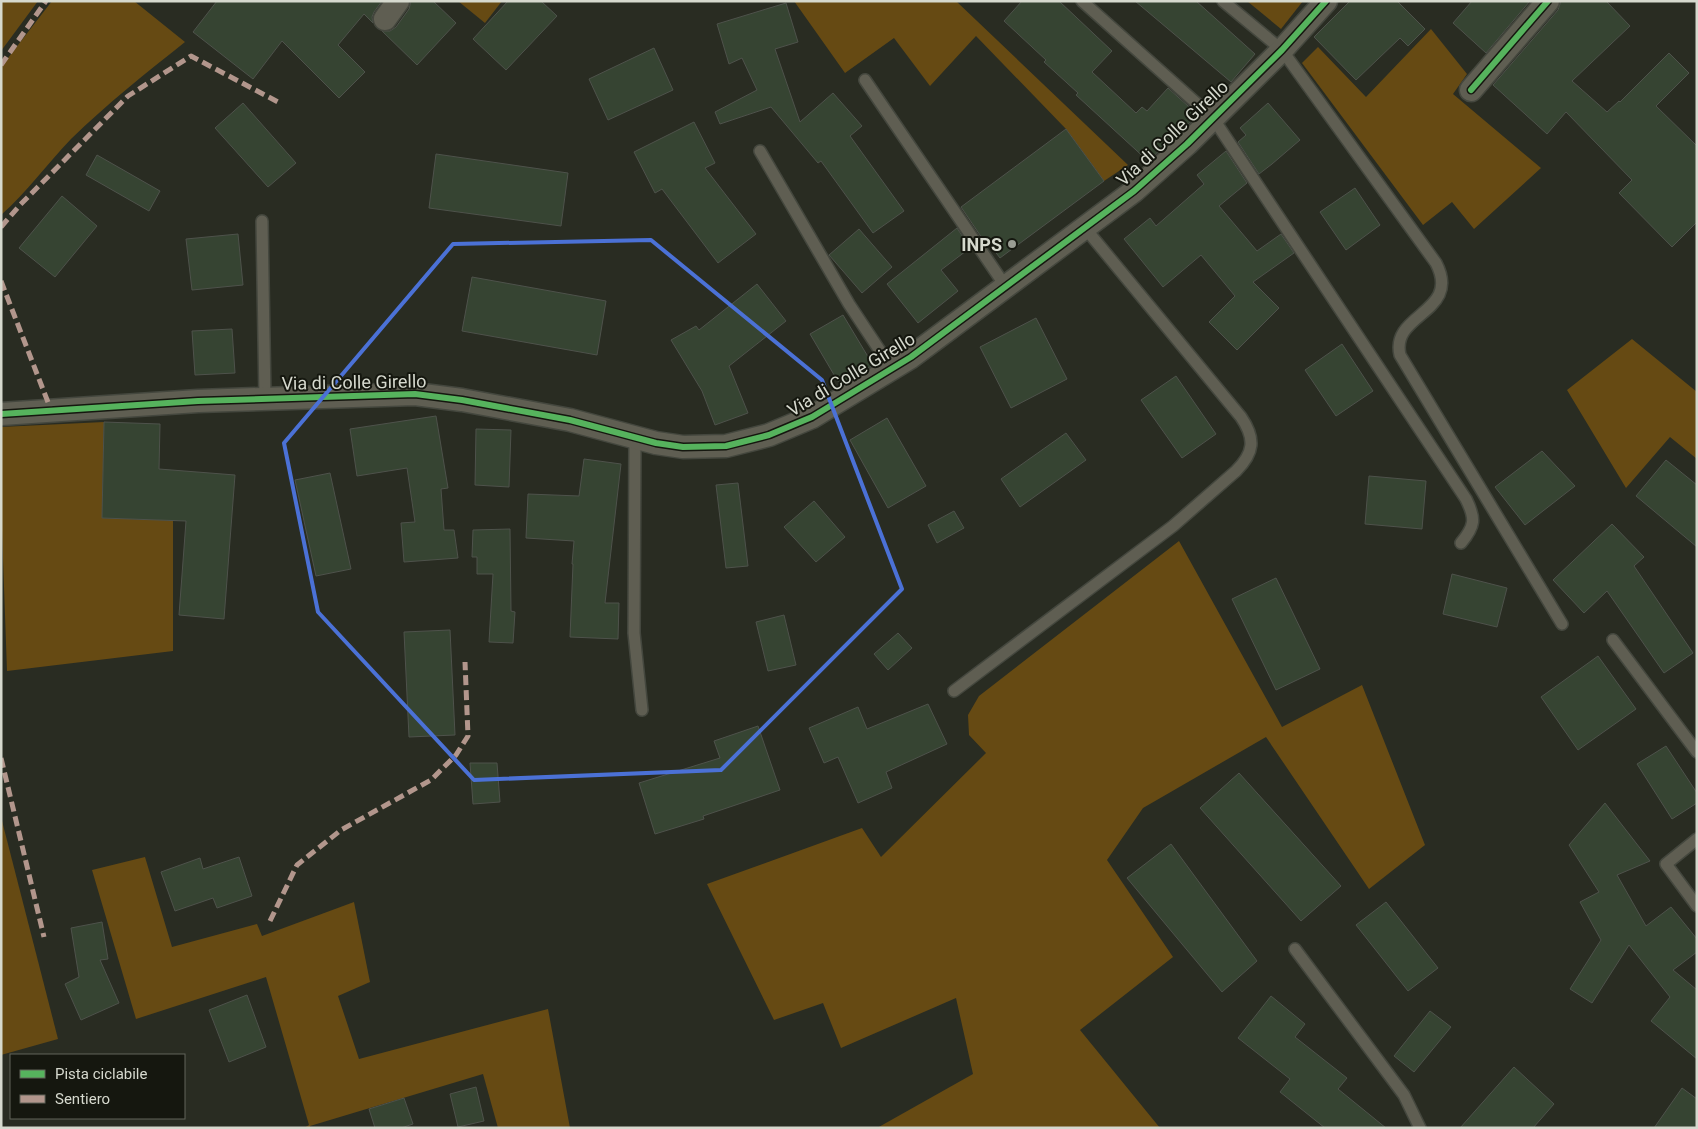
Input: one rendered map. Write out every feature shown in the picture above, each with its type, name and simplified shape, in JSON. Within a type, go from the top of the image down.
[{"type":"street","name":"Via di Colle Girello","points":[[1,414],[198,401],[401,394],[432,395],[570,420],[668,445],[697,448],[726,446],[754,440],[781,431],[812,417],[892,370],[930,344],[1148,180],[1282,50],[1326,1]]},
{"type":"street","points":[[1471,90],[1548,1]]},
{"type":"lane","points":[[1082,1],[1213,118],[1466,499],[1473,514],[1473,524],[1470,532],[1461,543]]},
{"type":"lane","points":[[1223,1],[1282,50],[1440,270],[1443,284],[1441,292],[1434,304],[1402,333],[1399,340],[1400,355],[1562,624]]},
{"type":"lane","points":[[865,80],[1006,287]]},
{"type":"lane","name":"Via di Colle Girello","points":[[760,151],[849,304],[892,370]]},
{"type":"lane","points":[[262,221],[265,399]]},
{"type":"lane","points":[[954,691],[1173,526],[1236,472],[1245,462],[1250,452],[1251,441],[1249,431],[1241,417],[1085,228]]},
{"type":"lane","points":[[635,437],[634,633],[642,710]]},
{"type":"lane","points":[[1613,640],[1697,752]]},
{"type":"lane","points":[[1697,839],[1666,864],[1697,906]]},
{"type":"lane","points":[[1295,949],[1404,1095],[1420,1128]]},
{"type":"highlighted area","points":[[651,240],[822,380],[902,589],[721,770],[474,780],[318,612],[284,443],[453,244]]},
{"type":"shaded area","points":[[1,1],[38,1],[1,51]]},
{"type":"shaded area","points":[[52,1],[134,1],[185,42],[127,89],[71,139],[20,197],[1,215],[1,67]]},
{"type":"shaded area","points":[[458,1],[502,1],[485,23]]},
{"type":"shaded area","points":[[794,1],[956,1],[1128,165],[1104,181],[1066,129],[976,36],[930,86],[894,38],[845,73]]},
{"type":"shaded area","points":[[1247,1],[1303,1],[1281,29]]},
{"type":"shaded area","points":[[1431,29],[1467,74],[1453,94],[1541,168],[1474,229],[1452,202],[1423,225],[1302,63],[1318,47],[1366,97]]},
{"type":"shaded area","points":[[1632,339],[1697,392],[1697,459],[1670,437],[1626,488],[1567,390]]},
{"type":"shaded area","points":[[104,422],[102,518],[173,519],[173,651],[7,671],[1,502],[1,427]]},
{"type":"shaded area","points":[[1179,541],[1282,727],[1362,685],[1425,845],[1369,889],[1266,737],[1143,808],[1107,860],[1173,957],[1080,1030],[1160,1128],[877,1128],[973,1074],[956,998],[841,1048],[823,1003],[774,1020],[707,884],[862,828],[881,857],[986,753],[969,735],[968,715],[979,696]]},
{"type":"shaded area","points":[[1,817],[58,1039],[1,1055]]},
{"type":"shaded area","points":[[145,857],[172,947],[257,924],[262,936],[354,902],[370,982],[338,996],[359,1059],[548,1009],[570,1128],[498,1128],[483,1074],[310,1126],[310,1128],[304,1128],[309,1125],[266,977],[136,1019],[92,870]]},
{"type":"building","points":[[217,1],[382,1],[374,12],[372,17],[373,23],[364,14],[338,45],[365,72],[339,98],[282,41],[253,79],[193,32]]},
{"type":"building","points":[[411,1],[433,1],[456,23],[417,65],[382,31],[390,31],[396,27],[409,9]]},
{"type":"building","points":[[508,1],[541,1],[557,16],[506,70],[473,39]]},
{"type":"building","points":[[1022,1],[1059,1],[1112,51],[1092,72],[1136,113],[1142,107],[1147,111],[1168,88],[1198,115],[1148,161],[1076,95],[1078,93],[1044,62],[1046,60],[1004,21]]},
{"type":"building","points":[[1135,1],[1196,1],[1255,54],[1231,82]]},
{"type":"building","points":[[1350,1],[1397,1],[1425,29],[1408,46],[1400,38],[1356,80],[1314,37]]},
{"type":"building","points":[[1472,1],[1530,1],[1486,53],[1453,23]]},
{"type":"building","points":[[1561,1],[1606,1],[1630,26],[1572,81],[1607,112],[1620,102],[1669,53],[1689,73],[1656,106],[1697,146],[1697,222],[1672,247],[1619,193],[1632,180],[1566,112],[1547,134],[1493,85],[1558,10]]},
{"type":"building","points":[[786,3],[798,42],[775,49],[800,122],[833,93],[862,126],[850,136],[904,211],[873,233],[821,161],[818,163],[771,107],[720,124],[715,112],[757,90],[742,58],[729,64],[717,24]]},
{"type":"building","points":[[654,48],[673,90],[608,120],[589,79]]},
{"type":"building","points":[[243,103],[296,163],[268,187],[215,128]]},
{"type":"building","points":[[1268,103],[1300,140],[1259,174],[1238,142],[1246,135],[1240,128]]},
{"type":"building","points":[[694,122],[715,163],[705,168],[756,234],[718,263],[662,189],[655,193],[634,152]]},
{"type":"building","points":[[1066,129],[1104,181],[1000,258],[984,237],[982,238],[961,207]]},
{"type":"building","points":[[1226,151],[1247,183],[1219,206],[1257,251],[1281,234],[1294,253],[1253,282],[1279,308],[1237,350],[1209,322],[1235,296],[1201,255],[1163,287],[1124,239],[1150,218],[1156,226],[1204,184],[1197,175]]},
{"type":"building","points":[[436,154],[568,173],[561,226],[429,208]]},
{"type":"building","points":[[97,155],[160,191],[149,211],[86,175]]},
{"type":"building","points":[[1355,188],[1380,225],[1346,250],[1320,212]]},
{"type":"building","points":[[62,196],[97,226],[55,277],[19,248]]},
{"type":"building","points":[[957,228],[970,248],[941,270],[958,291],[918,323],[887,284]]},
{"type":"building","points":[[859,229],[892,267],[862,293],[829,255]]},
{"type":"building","points":[[238,234],[243,285],[192,290],[186,239]]},
{"type":"building","points":[[472,277],[606,301],[597,355],[462,331]]},
{"type":"building","points":[[757,284],[786,321],[729,366],[748,413],[715,425],[702,391],[671,340],[696,326],[699,330]]},
{"type":"building","points":[[843,315],[873,365],[840,385],[810,334]]},
{"type":"building","points":[[1036,318],[1067,379],[1011,408],[980,347]]},
{"type":"building","points":[[232,329],[235,373],[195,375],[192,331]]},
{"type":"building","points":[[1342,344],[1373,391],[1336,416],[1305,370]]},
{"type":"building","points":[[1176,376],[1216,434],[1182,458],[1141,400]]},
{"type":"building","points":[[436,416],[448,488],[441,489],[444,530],[454,530],[458,558],[404,562],[401,523],[415,522],[407,468],[357,476],[350,429]]},
{"type":"building","points":[[887,418],[926,486],[888,508],[850,440]]},
{"type":"building","points":[[104,422],[160,424],[159,469],[235,475],[224,619],[179,615],[186,521],[102,518]]},
{"type":"building","points":[[476,429],[511,430],[509,487],[475,485]]},
{"type":"building","points":[[1066,433],[1086,460],[1020,507],[1001,479]]},
{"type":"building","points":[[1542,451],[1575,486],[1525,525],[1495,487]]},
{"type":"building","points":[[584,459],[621,464],[605,603],[619,603],[618,639],[570,637],[574,541],[526,538],[528,494],[579,496]]},
{"type":"building","points":[[1666,460],[1697,485],[1697,547],[1636,496]]},
{"type":"building","points":[[330,473],[351,569],[316,576],[295,480]]},
{"type":"building","points":[[1369,476],[1426,481],[1422,529],[1365,524]]},
{"type":"building","points":[[738,483],[748,566],[726,568],[716,485]]},
{"type":"building","points":[[814,501],[845,537],[816,562],[784,527]]},
{"type":"building","points":[[954,511],[964,528],[937,543],[928,525]]},
{"type":"building","points":[[1612,524],[1644,557],[1634,566],[1693,653],[1664,673],[1607,591],[1584,613],[1553,580]]},
{"type":"building","points":[[510,529],[511,611],[515,612],[513,643],[489,642],[493,574],[477,574],[477,557],[472,557],[473,530]]},
{"type":"building","points":[[1452,574],[1507,588],[1497,627],[1443,614]]},
{"type":"building","points":[[1276,578],[1320,669],[1276,690],[1232,599]]},
{"type":"building","points":[[784,615],[796,665],[768,671],[756,622]]},
{"type":"building","points":[[450,630],[455,735],[409,737],[404,632]]},
{"type":"building","points":[[898,633],[912,648],[888,670],[874,654]]},
{"type":"building","points":[[1598,656],[1636,709],[1578,750],[1541,697]]},
{"type":"building","points":[[928,704],[947,744],[886,772],[892,788],[858,803],[838,757],[824,763],[809,728],[858,707],[867,729]]},
{"type":"building","points":[[758,726],[780,790],[703,816],[704,819],[655,834],[639,783],[720,758],[714,741]]},
{"type":"building","points":[[1666,746],[1697,793],[1697,803],[1672,819],[1637,764]]},
{"type":"building","points":[[470,763],[497,763],[500,802],[473,804]]},
{"type":"building","points":[[1239,773],[1341,886],[1301,921],[1200,808]]},
{"type":"building","points":[[1605,803],[1650,861],[1617,875],[1646,926],[1671,907],[1697,939],[1697,952],[1673,970],[1697,990],[1697,1059],[1651,1021],[1670,997],[1629,945],[1592,1003],[1570,989],[1601,940],[1580,902],[1599,892],[1569,845]]},
{"type":"building","points":[[1171,844],[1257,961],[1222,992],[1127,878]]},
{"type":"building","points":[[239,857],[252,896],[217,908],[213,898],[175,911],[161,872],[200,858],[203,869]]},
{"type":"building","points":[[1386,902],[1438,968],[1408,991],[1356,925]]},
{"type":"building","points":[[102,922],[108,959],[100,960],[119,1003],[81,1020],[65,984],[79,977],[71,928]]},
{"type":"building","points":[[247,995],[266,1047],[229,1062],[209,1010]]},
{"type":"building","points":[[1271,996],[1305,1024],[1295,1037],[1347,1078],[1338,1089],[1386,1128],[1325,1128],[1280,1092],[1290,1079],[1238,1038]]},
{"type":"building","points":[[1430,1011],[1451,1027],[1414,1072],[1394,1056]]},
{"type":"building","points":[[1514,1067],[1554,1104],[1533,1128],[1460,1128]]},
{"type":"building","points":[[476,1087],[484,1121],[458,1127],[450,1094]]},
{"type":"building","points":[[1682,1088],[1697,1099],[1697,1128],[1654,1128]]},
{"type":"building","points":[[404,1098],[413,1124],[401,1128],[375,1128],[369,1109]]},
{"type":"marked path","points":[[1,65],[46,1]]},
{"type":"marked path","points":[[1,227],[20,205],[128,96],[191,56],[278,102]]},
{"type":"marked path","points":[[1,281],[51,410]]},
{"type":"marked path","points":[[270,921],[297,865],[341,830],[431,780],[456,755],[468,736],[465,662]]},
{"type":"marked path","points":[[1,758],[44,937]]},
{"type":"cycle path","points":[[1,414],[198,401],[415,394],[462,400],[570,420],[656,443],[683,447],[726,446],[769,435],[812,417],[911,357],[1134,191],[1187,144],[1282,50],[1326,1]]},
{"type":"cycle path","points":[[1471,90],[1548,1]]},
{"type":"place","name":"INPS","points":[[1012,244]]}]
